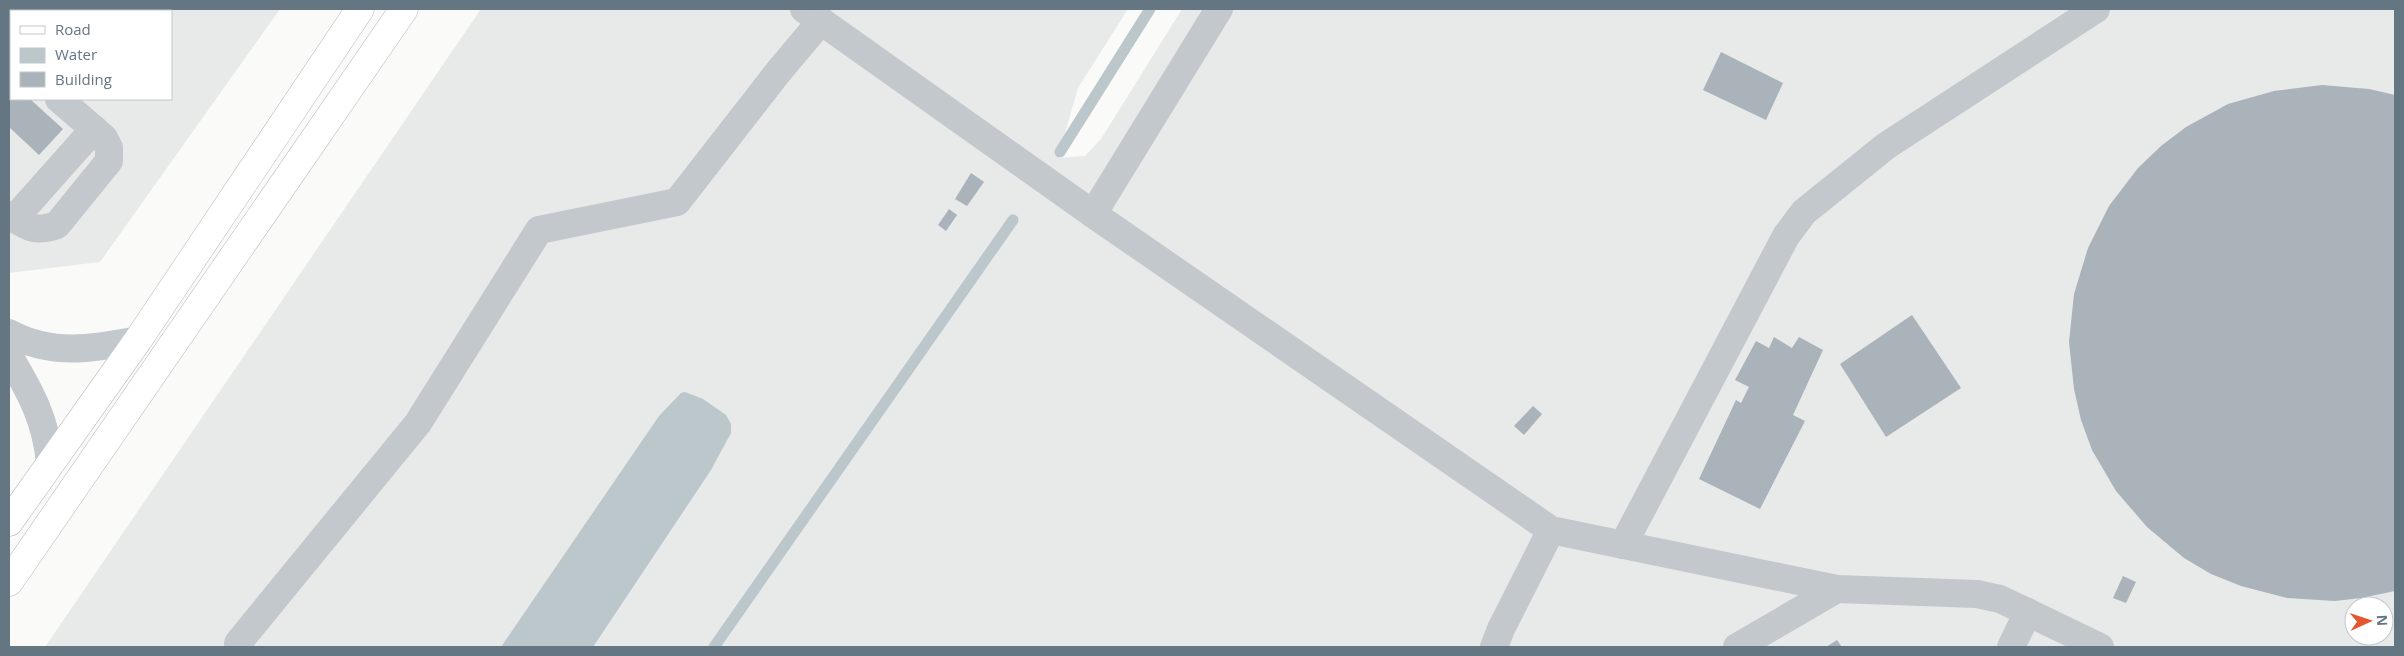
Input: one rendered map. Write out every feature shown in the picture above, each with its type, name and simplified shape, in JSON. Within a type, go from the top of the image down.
[{"type":"main road","points":[[9,522],[138,340],[360,9]]},
{"type":"main road","points":[[9,582],[404,9]]},
{"type":"street","points":[[1093,214],[1219,9]]},
{"type":"street","points":[[1623,546],[1786,236],[1804,212],[1886,146],[2096,9]]},
{"type":"street","points":[[238,643],[418,423],[539,230],[677,202],[779,71],[812,15],[1093,214],[1551,530],[1837,588],[1977,594],[2000,599],[2100,647]]},
{"type":"street","points":[[60,100],[94,129],[104,138],[109,148],[109,161],[56,225],[44,229],[29,228],[11,217],[94,129]]},
{"type":"street","points":[[9,333],[45,347],[68,350],[95,348],[138,340]]},
{"type":"street","points":[[9,356],[30,390],[44,422],[48,438],[50,463]]},
{"type":"street","points":[[1494,647],[1501,629],[1551,530]]},
{"type":"street","points":[[1737,647],[1837,588]]},
{"type":"street","points":[[2011,647],[2028,612]]},
{"type":"shaded area","points":[[9,9],[280,9],[100,262],[9,273]]},
{"type":"shaded area","points":[[481,9],[1128,9],[1078,88],[1058,158],[1085,156],[1101,139],[1182,9],[2395,9],[2395,647],[45,647]]},
{"type":"water","points":[[685,392],[703,399],[726,415],[731,424],[731,433],[711,470],[593,647],[501,647],[659,416],[681,393]]},
{"type":"building","points":[[1721,52],[1783,83],[1766,120],[1703,90]]},
{"type":"building","points":[[9,80],[10,100],[31,100],[63,129],[39,155],[9,127]]},
{"type":"building","points":[[2322,85],[2369,89],[2395,95],[2395,591],[2371,596],[2344,596],[2344,600],[2335,601],[2287,598],[2241,586],[2211,574],[2184,558],[2147,527],[2116,491],[2092,450],[2081,420],[2074,389],[2069,342],[2074,294],[2088,248],[2109,206],[2138,168],[2161,146],[2186,127],[2228,104],[2274,91]]},
{"type":"building","points":[[971,173],[984,182],[967,206],[955,199]]},
{"type":"building","points":[[949,209],[957,215],[946,231],[938,225]]},
{"type":"building","points":[[1912,315],[1961,388],[1886,437],[1840,364]]},
{"type":"building","points":[[1774,337],[1792,348],[1799,337],[1823,350],[1793,415],[1805,421],[1760,509],[1699,479],[1736,400],[1741,403],[1749,387],[1735,380],[1756,341],[1769,348]]},
{"type":"building","points":[[1533,406],[1542,414],[1524,435],[1514,426]]},
{"type":"building","points":[[2123,576],[2136,582],[2126,603],[2113,598]]},
{"type":"building","points":[[1837,640],[1842,647],[1826,647]]},
{"type":"waterway","points":[[1060,152],[1150,9]]},
{"type":"waterway","points":[[714,647],[1013,220]]}]
